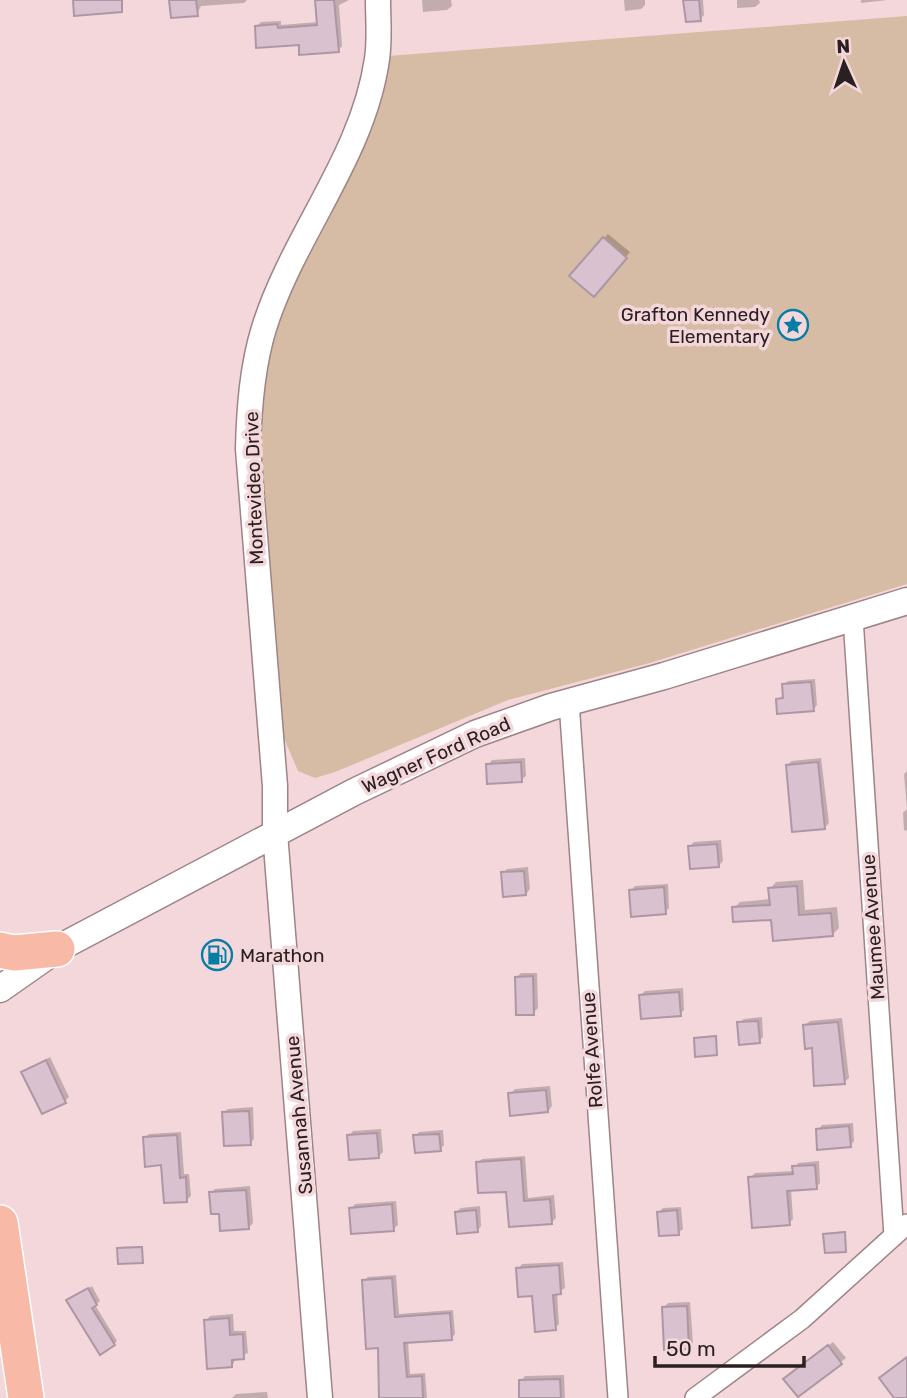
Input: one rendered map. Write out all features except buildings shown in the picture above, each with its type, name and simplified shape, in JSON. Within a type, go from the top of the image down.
[{"type":"highway","points":[[0,950],[14,953],[57,949]]},
{"type":"highway","points":[[0,1223],[26,1398]]},
{"type":"main road","name":"Wagner Ford Road","points":[[0,989],[57,949],[275,832],[475,734],[569,702],[907,601]]},
{"type":"street","name":"Montevideo Drive","points":[[275,832],[275,786],[248,449],[250,401],[255,365],[268,317],[281,284],[346,156],[367,101],[377,58],[378,0]]},
{"type":"street","name":"Maumee Avenue","points":[[853,618],[901,1230]]},
{"type":"street","name":"Rolfe Avenue","points":[[569,702],[618,1398]]},
{"type":"street","name":"Susannah Avenue","points":[[275,832],[320,1398]]},
{"type":"street","points":[[695,1398],[802,1319],[901,1230]]},
{"type":"shaded area","points":[[907,16],[907,584],[646,664],[508,700],[335,772],[315,778],[298,771],[283,736],[259,464],[261,390],[277,320],[388,56]]},
{"type":"place","name":"Grafton Kennedy Elementary","points":[[793,325]]},
{"type":"place","name":"Marathon","points":[[217,955]]}]
